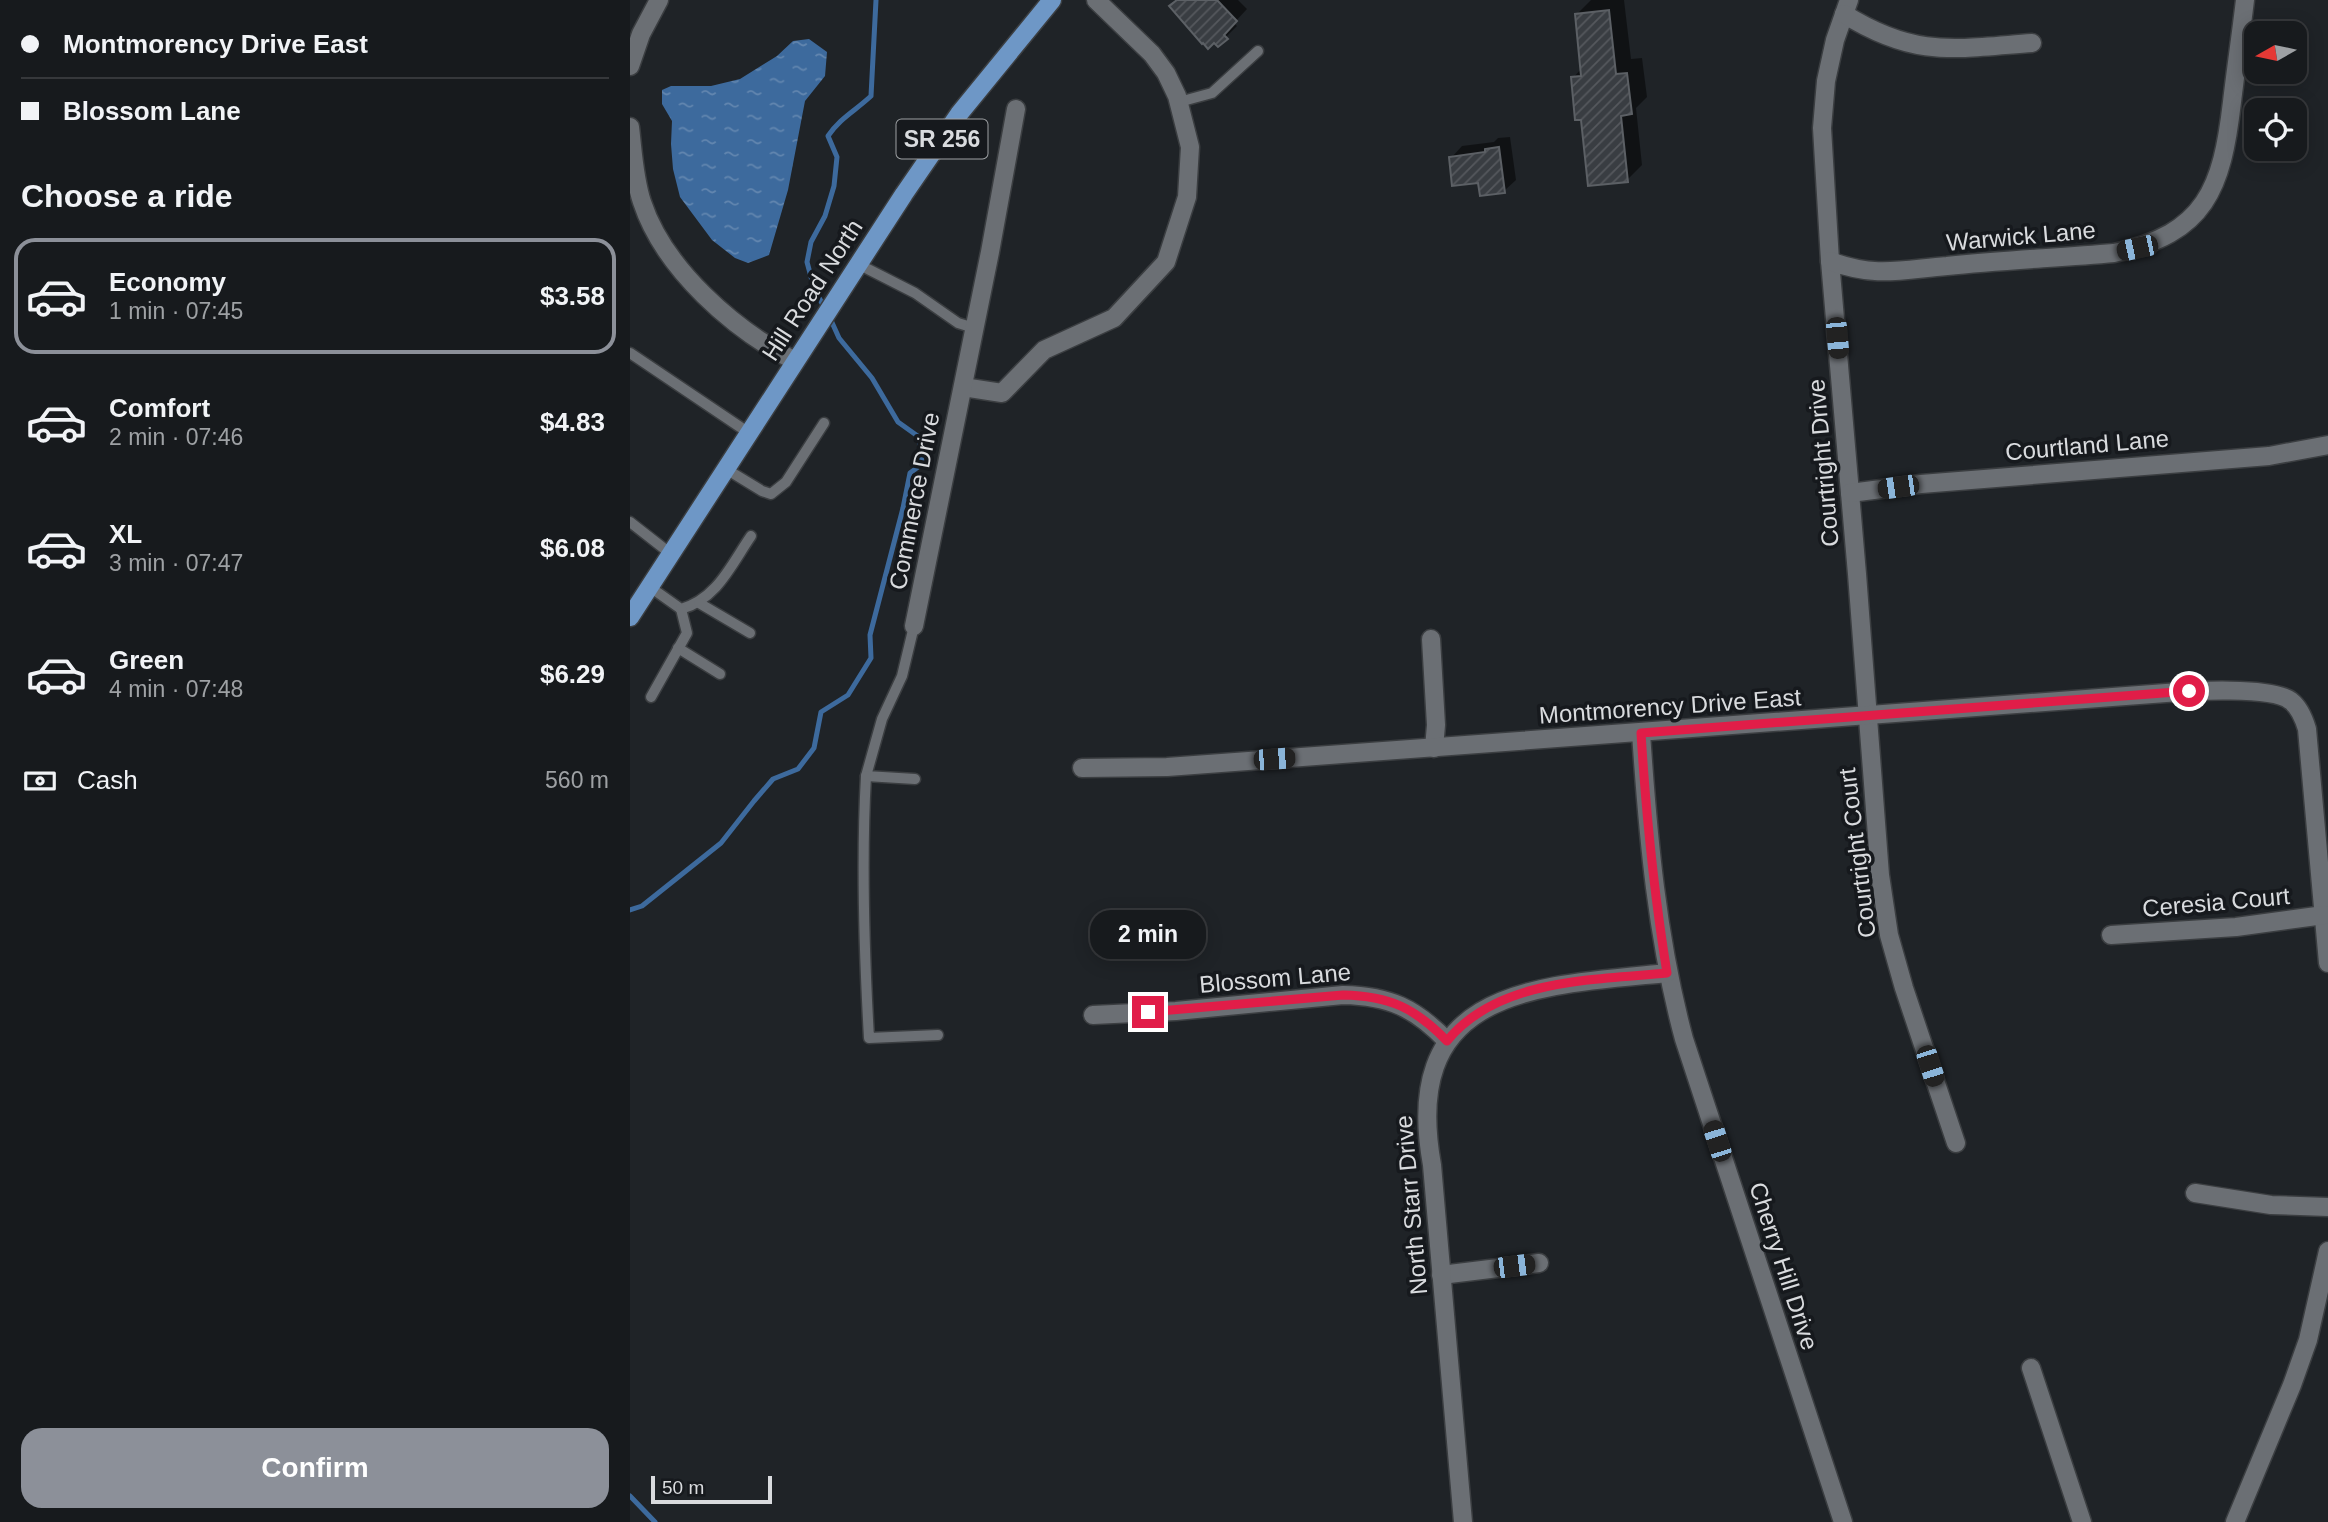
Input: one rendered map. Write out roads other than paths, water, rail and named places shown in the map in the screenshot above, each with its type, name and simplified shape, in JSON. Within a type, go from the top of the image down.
[{"type":"main road","name":"Hill Road North","points":[[630,617],[858,264],[959,114],[1052,0]]},
{"type":"street","points":[[630,66],[634,40],[659,0]]},
{"type":"street","name":"Commerce Drive","points":[[963,387],[1002,393],[1045,350],[1114,317],[1166,262],[1188,197],[1190,147],[1179,102],[1167,73],[1152,54],[1096,0]]},
{"type":"street","name":"Warwick Lane","points":[[1830,261],[1874,273],[2114,253],[2159,240],[2179,228],[2197,212],[2211,192],[2224,158],[2245,0]]},
{"type":"street","points":[[1846,7],[1881,35],[1904,43],[1946,49],[2032,43]]},
{"type":"street","name":"Courtright Drive","points":[[1846,7],[1826,81],[1822,128],[1866,716]]},
{"type":"street","name":"Commerce Drive","points":[[914,626],[1016,109]]},
{"type":"street","points":[[630,127],[632,163],[641,200],[661,241],[704,295],[738,326],[795,361]]},
{"type":"street","name":"Courtland Lane","points":[[1850,493],[1921,484],[2269,456],[2328,445]]},
{"type":"street","points":[[1431,639],[1436,725],[1434,748]]},
{"type":"street","name":"Montmorency Drive East","points":[[1082,768],[1167,767],[2201,691],[2281,695],[2291,701],[2302,715],[2307,729],[2328,963]]},
{"type":"street","name":"Courtright Court","points":[[1866,716],[1880,875],[1889,935],[1956,1143]]},
{"type":"street","name":"Cherry Hill Drive","points":[[1641,733],[1658,922],[1667,973],[1684,1039],[1843,1522]]},
{"type":"street","name":"Ceresia Court","points":[[2111,936],[2236,928],[2324,915]]},
{"type":"street","name":"North Starr Drive","points":[[1463,1522],[1426,1119],[1427,1095],[1440,1051],[1469,1018],[1489,1006],[1518,995],[1555,986],[1667,973]]},
{"type":"street","name":"Blossom Lane","points":[[1093,1015],[1367,995],[1412,1010],[1447,1041]]},
{"type":"street","points":[[2195,1193],[2271,1205],[2328,1207]]},
{"type":"street","points":[[2235,1522],[2308,1340],[2328,1251]]},
{"type":"street","points":[[1441,1275],[1539,1263]]},
{"type":"street","points":[[2031,1368],[2082,1522]]},
{"type":"lane","points":[[1179,102],[1212,93],[1258,51]]},
{"type":"lane","points":[[858,264],[915,293],[958,323],[974,328]]},
{"type":"lane","points":[[630,354],[749,433]]},
{"type":"lane","points":[[726,469],[771,494],[786,482],[824,423]]},
{"type":"lane","points":[[630,523],[671,554]]},
{"type":"lane","points":[[681,609],[699,603],[713,592],[751,536]]},
{"type":"lane","points":[[650,587],[681,609],[687,633],[651,697]]},
{"type":"lane","points":[[699,603],[750,633]]},
{"type":"lane","points":[[914,626],[902,676],[883,719],[866,776],[862,843],[862,924],[869,1038],[938,1035]]},
{"type":"lane","points":[[678,649],[720,674]]},
{"type":"lane","points":[[866,776],[915,779]]},
{"type":"water","points":[[809,39],[827,52],[825,76],[805,101],[788,190],[769,255],[748,263],[735,258],[712,240],[680,197],[673,169],[672,121],[662,104],[662,90],[671,86],[711,86],[740,79],[777,56],[793,41]]},
{"type":"waterway","points":[[825,309],[814,288],[807,262],[811,242],[825,216],[834,186],[837,157],[828,136],[843,119],[871,96],[876,0]]},
{"type":"waterway","points":[[630,910],[642,906],[721,843],[773,779],[798,769],[814,748],[821,712],[848,695],[871,658],[870,635],[910,473],[922,464],[919,437],[898,422],[872,378],[839,338],[830,318]]},
{"type":"waterway","points":[[630,1496],[655,1522]]}]
